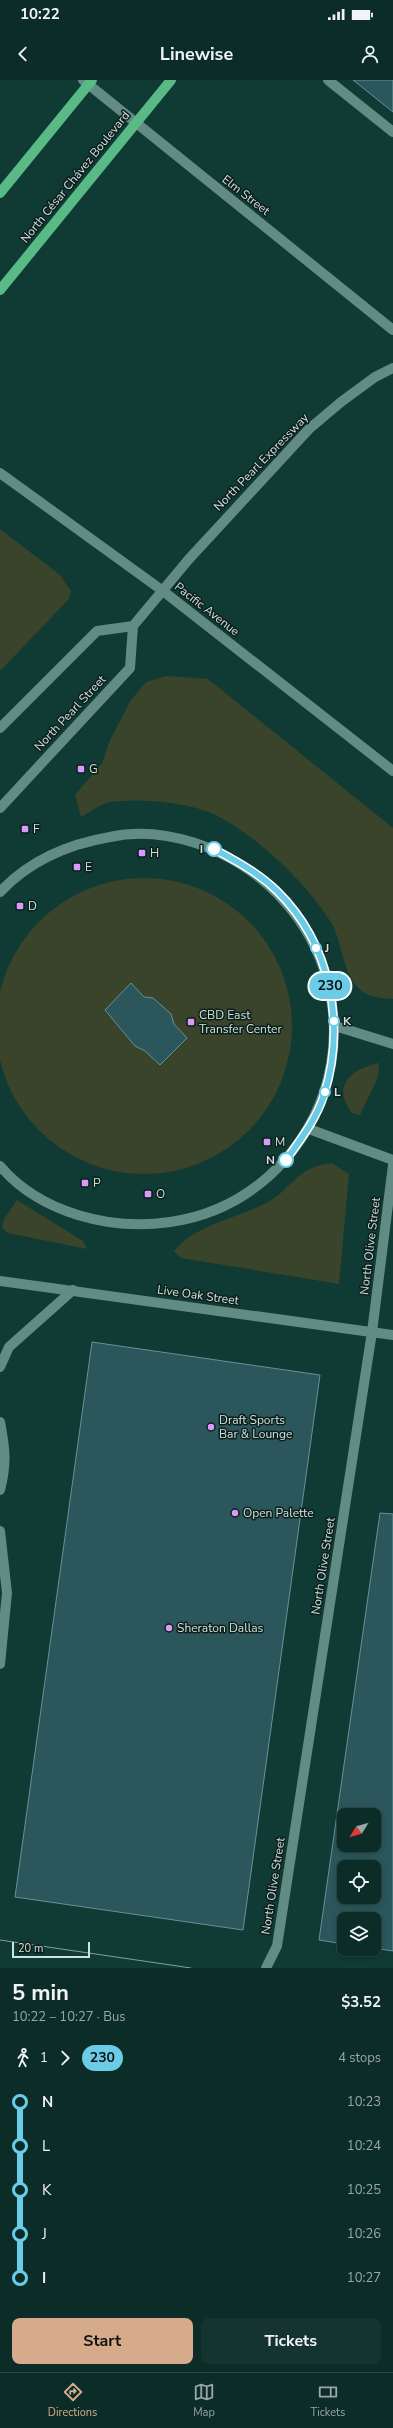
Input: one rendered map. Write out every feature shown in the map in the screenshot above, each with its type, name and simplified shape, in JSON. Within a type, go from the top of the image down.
[{"type":"main road","name":"North César Chávez Boulevard","points":[[0,290],[171,80]]},
{"type":"main road","points":[[0,193],[88,81]]},
{"type":"street","points":[[328,80],[393,132]]},
{"type":"street","name":"Elm Street","points":[[88,81],[136,123],[393,330]]},
{"type":"street","name":"North Pearl Expressway","points":[[163,591],[219,526],[309,429],[341,402],[375,377],[393,368]]},
{"type":"street","name":"Pacific Avenue","points":[[0,473],[163,591],[393,771]]},
{"type":"street","points":[[0,728],[97,631],[133,626],[163,591]]},
{"type":"street","name":"North Pearl Street","points":[[0,808],[130,668],[133,626]]},
{"type":"street","points":[[0,892],[9,882],[42,859],[81,842],[122,834],[143,834],[164,835],[205,845],[243,864],[277,890],[301,920],[319,953],[330,988],[335,1026],[332,1062],[323,1097],[309,1129],[286,1160],[250,1191],[223,1207],[187,1220],[148,1225],[109,1223],[71,1213],[35,1195],[0,1166]]},
{"type":"street","points":[[335,1026],[393,1044]]},
{"type":"street","points":[[309,1129],[393,1160]]},
{"type":"street","name":"North Olive Street","points":[[266,1968],[276,1946],[372,1332],[393,1165]]},
{"type":"street","name":"Live Oak Street","points":[[0,1281],[393,1335]]},
{"type":"street","points":[[0,1367],[9,1347],[73,1290]]},
{"type":"street","points":[[0,1422],[5,1449],[6,1468],[0,1490]]},
{"type":"street","points":[[0,1531],[6,1593],[0,1664]]},
{"type":"green space","points":[[0,529],[60,575],[71,591],[69,599],[0,671]]},
{"type":"green space","points":[[167,676],[208,679],[393,828],[393,999],[379,998],[362,992],[350,976],[332,924],[310,893],[263,847],[229,823],[213,814],[190,806],[135,800],[107,803],[81,817],[75,795],[102,763],[110,740],[131,700],[146,682]]},
{"type":"green space","points":[[144,878],[173,881],[200,890],[226,903],[238,912],[258,932],[267,944],[274,956],[285,983],[291,1012],[292,1026],[289,1055],[280,1082],[267,1108],[258,1120],[238,1140],[226,1149],[200,1162],[173,1171],[144,1174],[115,1171],[88,1162],[62,1149],[50,1140],[30,1120],[21,1108],[8,1082],[-1,1055],[-1,997],[8,970],[21,944],[30,932],[50,912],[62,903],[88,890],[115,881]]},
{"type":"green space","points":[[379,1063],[378,1077],[360,1115],[352,1113],[343,1095],[347,1080],[360,1070]]},
{"type":"green space","points":[[332,1163],[349,1174],[339,1284],[181,1258],[174,1251],[194,1234],[218,1222],[257,1208],[268,1202],[284,1190],[296,1178],[310,1169],[320,1165]]},
{"type":"green space","points":[[17,1200],[83,1241],[87,1249],[8,1233],[2,1227],[4,1219]]},
{"type":"building","points":[[353,80],[393,80],[393,112]]},
{"type":"building","points":[[131,983],[144,997],[153,998],[171,1014],[174,1024],[187,1038],[160,1065],[145,1051],[135,1046],[105,1010]]},
{"type":"building","name":"Sheraton Dallas","points":[[92,1342],[320,1375],[243,1930],[15,1897]]},
{"type":"building","points":[[380,1513],[393,1514],[393,1951],[381,1949],[381,1912],[337,1912],[337,1943],[319,1940],[337,1814],[337,1852],[381,1852],[381,1808],[338,1808]]},
{"type":"tram line","points":[[0,1940],[191,1968]]},
{"type":"bus line","name":"230","points":[[214,849],[243,864],[277,890],[301,920],[319,953],[330,988],[335,1026],[332,1062],[323,1097],[309,1129],[286,1160]]},
{"type":"place","name":"G","points":[[81,769]]},
{"type":"place","name":"F","points":[[25,829]]},
{"type":"place","name":"I","points":[[214,849]]},
{"type":"place","name":"H","points":[[142,853]]},
{"type":"place","name":"E","points":[[77,867]]},
{"type":"place","name":"D","points":[[20,906]]},
{"type":"place","name":"J","points":[[316,948]]},
{"type":"place","name":"K","points":[[334,1021]]},
{"type":"place","name":"CBD East Transfer Center","points":[[191,1022]]},
{"type":"place","name":"L","points":[[325,1092]]},
{"type":"place","name":"M","points":[[267,1142]]},
{"type":"place","name":"N","points":[[286,1160]]},
{"type":"place","name":"P","points":[[85,1183]]},
{"type":"place","name":"O","points":[[148,1194]]},
{"type":"place","name":"Draft Sports Bar & Lounge","points":[[211,1427]]},
{"type":"place","name":"Open Palette","points":[[235,1513]]},
{"type":"place","name":"Sheraton Dallas","points":[[169,1628]]}]
